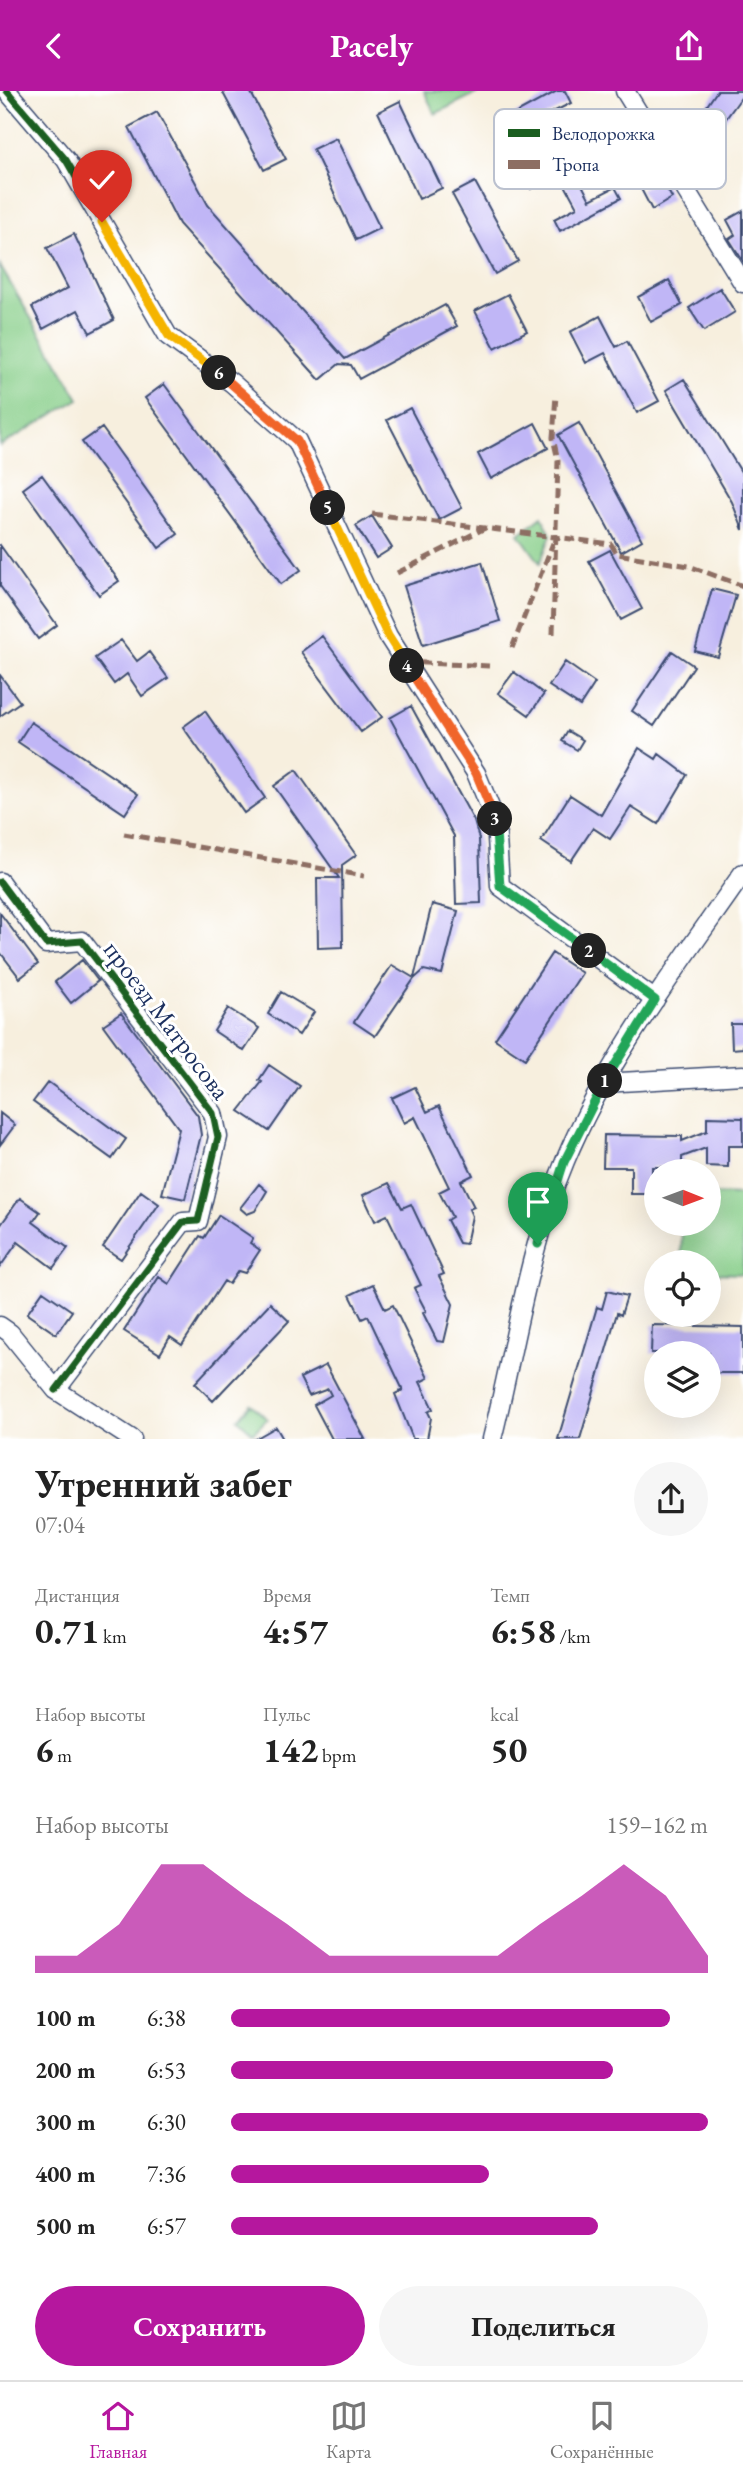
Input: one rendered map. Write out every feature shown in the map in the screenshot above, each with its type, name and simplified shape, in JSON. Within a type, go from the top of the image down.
[{"type":"street","points":[[7,91],[66,160],[169,336],[232,383],[297,441],[388,636],[476,773],[496,821],[500,886],[655,1000]]},
{"type":"street","points":[[625,91],[636,109]]},
{"type":"street","points":[[685,189],[743,283]]},
{"type":"street","points":[[492,1439],[544,1223],[564,1162],[603,1083],[655,1000],[743,873]]},
{"type":"street","name":"проезд Матросова","points":[[0,882],[46,944],[82,941],[214,1113],[218,1137],[198,1221],[183,1222],[56,1390]]},
{"type":"street","points":[[603,1083],[743,1075]]},
{"type":"street","points":[[0,1326],[10,1333],[56,1390],[132,1439]]},
{"type":"green space","points":[[424,91],[481,91],[435,114]]},
{"type":"green space","points":[[0,266],[79,399],[0,446]]},
{"type":"green space","points":[[542,516],[551,535],[540,563],[519,534]]},
{"type":"green space","points":[[721,1194],[743,1195],[743,1274],[721,1273],[721,1250],[681,1250],[682,1236],[721,1236]]},
{"type":"green space","points":[[251,1404],[267,1419],[253,1433],[238,1419]]},
{"type":"building","points":[[222,91],[250,91],[286,159],[264,170]]},
{"type":"building","points":[[557,91],[565,91],[571,103],[559,109],[524,109]]},
{"type":"building","points":[[717,91],[743,91],[743,95],[726,119],[726,109],[705,109]]},
{"type":"building","points":[[400,101],[442,188],[419,199],[378,112]]},
{"type":"building","points":[[157,112],[208,205],[345,359],[445,305],[457,326],[359,379],[351,365],[339,364],[320,380],[179,224],[129,127]]},
{"type":"building","points":[[336,138],[380,228],[356,240],[313,149]]},
{"type":"building","points":[[475,182],[518,261],[495,274],[452,194]]},
{"type":"building","points":[[567,189],[584,189],[590,200],[616,189],[621,198],[560,231],[554,219],[577,207]]},
{"type":"building","points":[[641,189],[667,189],[672,198],[652,210]]},
{"type":"building","points":[[743,211],[743,261],[729,239],[735,235],[727,220]]},
{"type":"building","points":[[74,234],[114,320],[90,333],[78,310],[43,329],[32,307],[68,288],[47,248]]},
{"type":"building","points":[[669,280],[682,305],[651,322],[638,297]]},
{"type":"building","points":[[720,288],[735,312],[704,331],[689,308]]},
{"type":"building","points":[[508,294],[527,331],[495,348],[475,311]]},
{"type":"building","points":[[600,316],[616,347],[627,341],[659,401],[637,413],[605,353],[586,363],[570,332]]},
{"type":"building","points":[[684,379],[743,475],[743,530],[732,502],[666,390]]},
{"type":"building","points":[[164,384],[301,570],[281,584],[145,398]]},
{"type":"building","points":[[410,408],[462,508],[439,520],[387,420]]},
{"type":"building","points":[[535,423],[548,448],[491,479],[478,454]]},
{"type":"building","points":[[579,423],[642,540],[621,552],[558,435]]},
{"type":"building","points":[[102,428],[178,534],[159,548],[82,442]]},
{"type":"building","points":[[42,475],[119,581],[99,595],[23,489]]},
{"type":"building","points":[[372,516],[392,548],[376,558],[356,526]]},
{"type":"building","points":[[0,545],[57,625],[38,639],[0,586]]},
{"type":"building","points":[[610,550],[642,609],[621,620],[589,561]]},
{"type":"building","points":[[482,562],[500,621],[423,645],[404,586]]},
{"type":"building","points":[[712,589],[736,595],[718,657],[695,651]]},
{"type":"building","points":[[322,636],[382,717],[361,732],[301,652]]},
{"type":"building","points":[[121,640],[137,661],[149,652],[168,678],[142,696],[127,674],[114,684],[95,658]]},
{"type":"building","points":[[672,651],[694,666],[654,726],[632,711]]},
{"type":"building","points":[[565,662],[595,683],[580,706],[549,686]]},
{"type":"building","points":[[514,672],[544,694],[529,715],[498,693]]},
{"type":"building","points":[[0,675],[20,702],[0,716]]},
{"type":"building","points":[[411,706],[474,821],[479,839],[481,903],[456,904],[454,836],[390,718]]},
{"type":"building","points":[[205,711],[265,798],[244,813],[183,727]]},
{"type":"building","points":[[31,722],[138,794],[125,814],[18,742]]},
{"type":"building","points":[[568,731],[583,740],[577,750],[562,741]]},
{"type":"building","points":[[639,748],[656,759],[659,754],[687,775],[658,824],[631,807],[610,839],[593,828],[571,861],[541,841],[570,795],[601,815]]},
{"type":"building","points":[[296,770],[356,855],[342,865],[343,947],[318,948],[317,878],[339,878],[274,786]]},
{"type":"building","points":[[432,904],[458,911],[442,974],[424,970],[414,979],[375,1036],[354,1022],[392,965],[414,978]]},
{"type":"building","points":[[0,913],[38,964],[20,978],[0,952]]},
{"type":"building","points":[[552,953],[582,973],[525,1059],[495,1039]]},
{"type":"building","points":[[82,960],[98,981],[71,1003],[55,982]]},
{"type":"building","points":[[281,992],[314,1012],[299,1035],[268,1014]]},
{"type":"building","points":[[228,1008],[259,1028],[244,1051],[214,1031]]},
{"type":"building","points":[[121,1013],[198,1116],[201,1135],[185,1199],[162,1194],[179,1129],[103,1025]]},
{"type":"building","points":[[731,1024],[743,1024],[743,1048],[732,1049]]},
{"type":"building","points":[[269,1065],[300,1086],[269,1131],[239,1111],[262,1082],[259,1080]]},
{"type":"building","points":[[48,1082],[126,1139],[112,1159],[33,1102]]},
{"type":"building","points":[[415,1087],[427,1112],[439,1106],[473,1175],[461,1181],[474,1207],[469,1209],[472,1216],[466,1244],[459,1243],[447,1220],[452,1217],[439,1192],[449,1187],[415,1117],[404,1123],[392,1098]]},
{"type":"building","points":[[0,1113],[15,1125],[0,1145]]},
{"type":"building","points":[[707,1117],[743,1118],[743,1146],[728,1146],[728,1167],[721,1167],[721,1159],[706,1159],[706,1148],[682,1159],[644,1159],[644,1194],[631,1194],[631,1167],[603,1167],[604,1135],[682,1136],[682,1141],[707,1131]]},
{"type":"building","points":[[389,1183],[402,1208],[411,1204],[444,1274],[439,1276],[453,1304],[444,1342],[437,1341],[423,1313],[426,1311],[414,1288],[421,1285],[387,1215],[375,1221],[363,1195]]},
{"type":"building","points":[[259,1184],[267,1191],[255,1211],[247,1214],[240,1208]]},
{"type":"building","points":[[141,1191],[159,1204],[121,1259],[103,1247]]},
{"type":"building","points":[[20,1198],[40,1212],[33,1222],[68,1248],[53,1268],[18,1242],[0,1267],[0,1226]]},
{"type":"building","points":[[219,1215],[253,1238],[250,1243],[260,1250],[245,1273],[238,1271],[229,1284],[224,1281],[182,1345],[170,1337],[160,1354],[124,1331],[159,1277],[169,1284],[200,1236],[204,1238]]},
{"type":"building","points":[[373,1284],[385,1309],[393,1305],[428,1378],[420,1382],[433,1409],[428,1412],[431,1418],[427,1439],[413,1439],[395,1394],[403,1390],[368,1316],[362,1319],[350,1295]]},
{"type":"building","points":[[43,1291],[72,1311],[56,1334],[27,1314]]},
{"type":"building","points":[[607,1291],[627,1296],[621,1315],[617,1313],[580,1439],[558,1439],[597,1307],[602,1309]]},
{"type":"building","points":[[270,1303],[289,1321],[213,1401],[195,1383]]},
{"type":"building","points":[[652,1327],[743,1327],[743,1373],[721,1373],[721,1341],[651,1341]]},
{"type":"building","points":[[326,1365],[365,1439],[332,1439],[314,1405],[331,1395],[328,1389],[309,1396],[300,1378]]},
{"type":"building","points":[[276,1427],[283,1439],[255,1439]]},
{"type":"marked path","points":[[553,634],[558,460],[553,438],[556,395]]},
{"type":"marked path","points":[[372,514],[611,544],[617,554],[689,566],[743,586]]},
{"type":"marked path","points":[[397,573],[487,527]]},
{"type":"marked path","points":[[512,648],[553,543]]},
{"type":"marked path","points":[[405,662],[489,666]]},
{"type":"marked path","points":[[124,834],[364,876]]},
{"type":"cycle path","points":[[7,91],[66,160],[168,336],[232,383],[297,441],[388,636],[476,773],[496,822],[500,886],[655,1000]]},
{"type":"cycle path","points":[[0,882],[46,944],[82,941],[213,1113],[218,1137],[198,1221],[183,1222],[56,1390]]},
{"type":"route","points":[[102,222],[169,336],[232,383],[297,441],[388,636],[476,773],[496,821],[500,886],[655,1000],[603,1083],[564,1162],[538,1244]]}]
